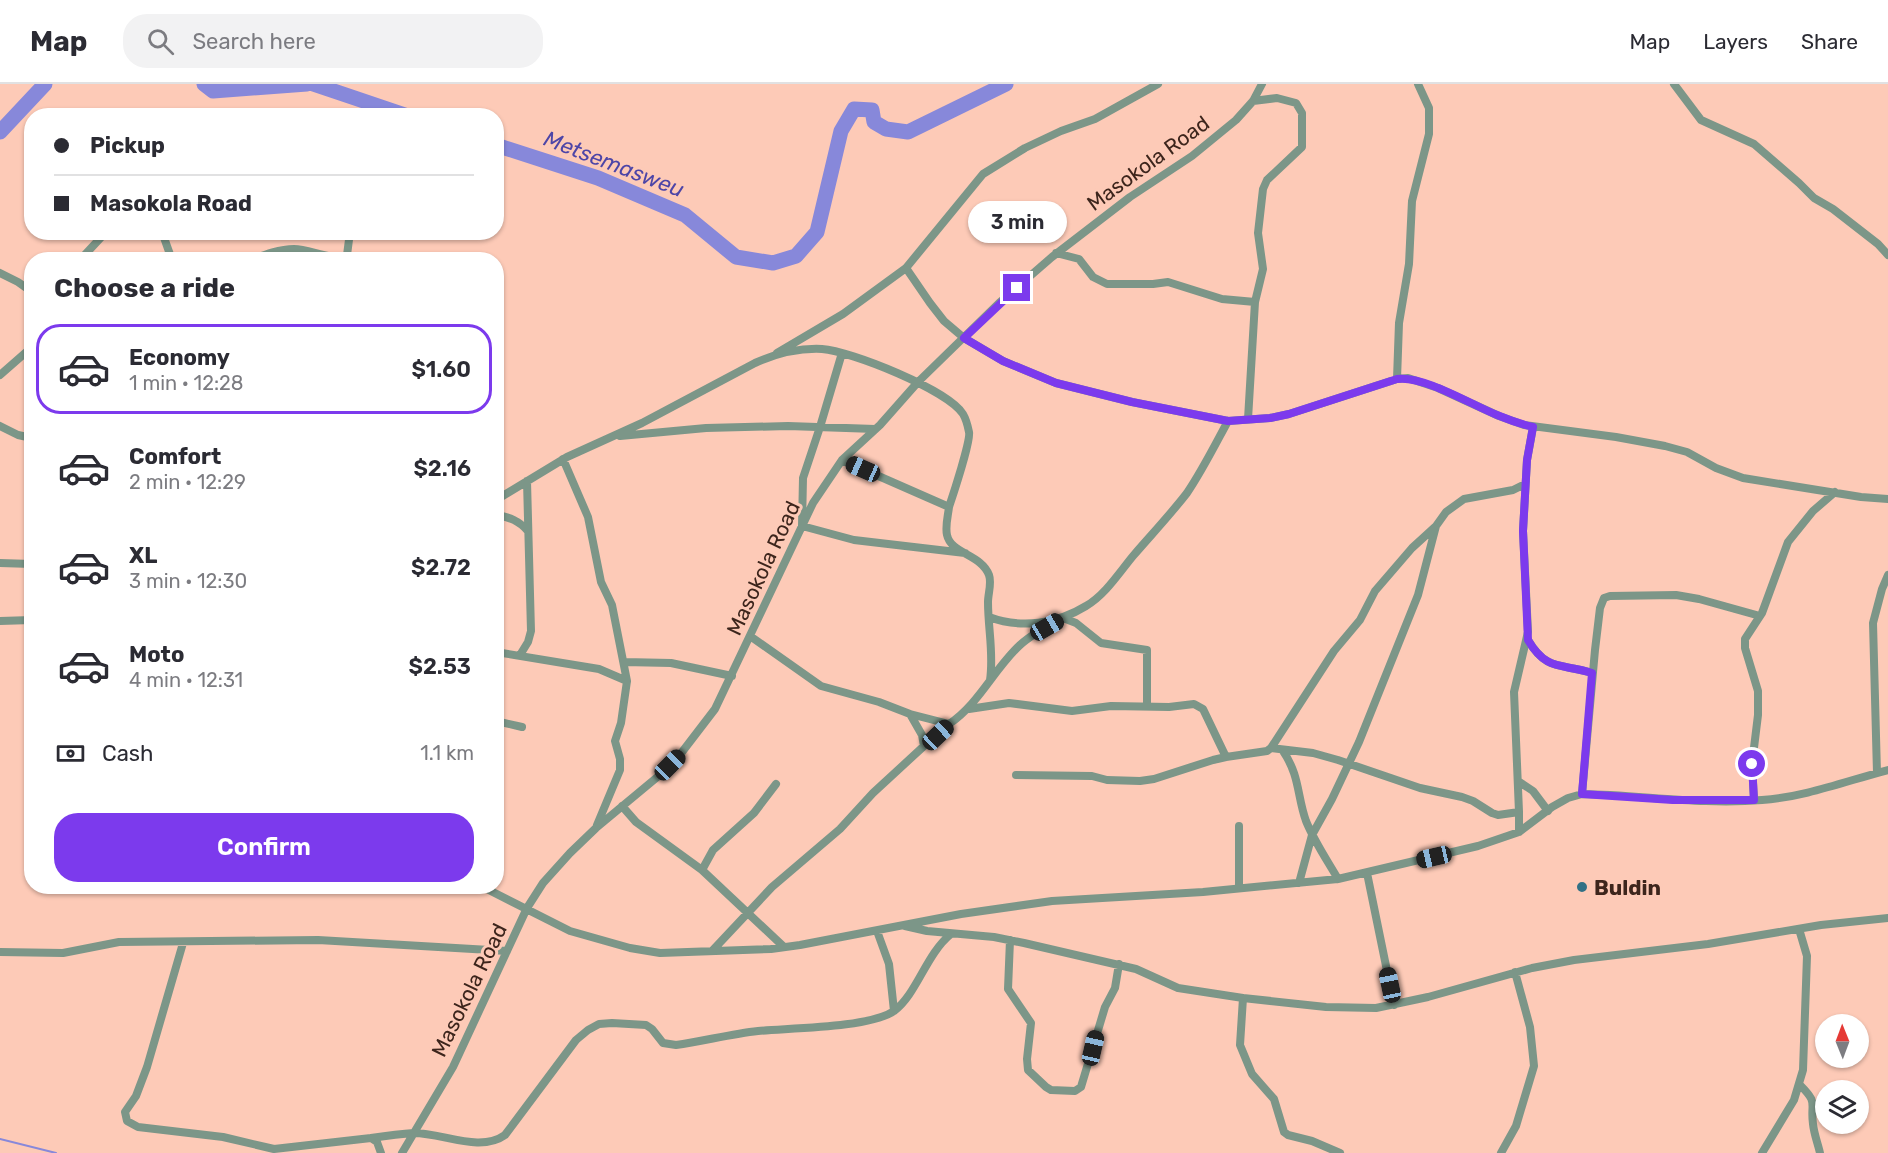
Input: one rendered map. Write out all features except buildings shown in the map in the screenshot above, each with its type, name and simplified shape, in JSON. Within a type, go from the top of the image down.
[{"type":"street","points":[[504,495],[591,444],[613,437],[774,354],[843,314],[906,268],[974,182],[983,174],[1025,148],[1095,119],[1158,84]]},
{"type":"street","name":"Masokola Road","points":[[402,1153],[453,1067],[527,908],[543,883],[596,828],[661,774],[679,756],[715,710],[802,526],[829,476],[918,382],[999,303],[1056,254],[1130,197],[1192,156],[1236,120],[1253,101],[1262,84]]},
{"type":"street","points":[[1397,379],[1399,323],[1409,264],[1412,201],[1429,134],[1429,108],[1418,84]]},
{"type":"street","points":[[1674,84],[1701,120],[1754,144],[1814,198],[1833,209],[1878,244],[1888,255]]},
{"type":"street","points":[[1248,419],[1256,302],[1263,269],[1258,233],[1263,189],[1267,180],[1302,147],[1302,113],[1296,103],[1282,98],[1253,101]]},
{"type":"street","points":[[87,252],[99,240]]},
{"type":"street","points":[[281,252],[292,249],[308,252]]},
{"type":"street","points":[[1056,254],[1079,259],[1093,277],[1107,284],[1168,282],[1222,299],[1256,302]]},
{"type":"street","points":[[906,268],[937,312],[964,338],[1003,361],[1056,383],[1132,402],[1228,421],[1270,418],[1397,379],[1408,378],[1438,388],[1499,416],[1533,427],[1616,437],[1665,446],[1687,452],[1716,468],[1743,478],[1861,497],[1888,499]]},
{"type":"street","points":[[0,273],[24,286]]},
{"type":"street","points":[[774,354],[821,349],[842,353],[918,382],[953,404],[963,414],[969,436],[949,507],[947,537],[955,547],[980,561],[990,579],[989,617],[992,659],[990,680]]},
{"type":"street","points":[[842,353],[803,478],[802,526],[854,540],[965,553]]},
{"type":"street","points":[[0,375],[24,354]]},
{"type":"street","points":[[712,951],[772,887],[840,829],[873,793],[924,746],[969,709],[1018,647],[1030,636],[1088,605],[1113,581],[1187,492],[1228,421]]},
{"type":"street","points":[[0,426],[24,436]]},
{"type":"street","points":[[1519,832],[1514,692],[1528,640],[1523,556],[1524,502],[1533,427]]},
{"type":"street","points":[[613,437],[706,428],[875,429]]},
{"type":"street","points":[[563,459],[588,517],[600,582],[612,604],[627,681],[621,723],[615,741],[620,759],[620,770],[596,828]]},
{"type":"street","points":[[842,460],[949,507]]},
{"type":"street","points":[[520,656],[531,631],[527,481]]},
{"type":"street","points":[[1016,776],[1092,776],[1107,780],[1140,781],[1154,779],[1213,760],[1267,751],[1334,651],[1360,620],[1375,591],[1412,548],[1436,526],[1446,512],[1464,499],[1508,491],[1525,484]]},
{"type":"street","points":[[1508,491],[1524,502]]},
{"type":"street","points":[[1754,800],[1752,764],[1758,715],[1758,691],[1744,643],[1748,632],[1760,616],[1788,542],[1813,511],[1834,492]]},
{"type":"street","points":[[504,517],[514,519],[528,531]]},
{"type":"street","points":[[1299,883],[1312,835],[1332,799],[1372,712],[1418,595],[1436,526]]},
{"type":"street","points":[[0,563],[24,564]]},
{"type":"street","points":[[1877,773],[1873,623],[1888,575]]},
{"type":"street","points":[[1582,794],[1592,673],[1600,608],[1604,598],[1676,595],[1760,616]]},
{"type":"street","points":[[989,617],[1020,624],[1063,618],[1077,623],[1101,643],[1147,650],[1147,706]]},
{"type":"street","points":[[0,621],[24,620]]},
{"type":"street","points":[[750,636],[820,686],[949,724]]},
{"type":"street","points":[[1528,640],[1538,654],[1550,664],[1592,673]]},
{"type":"street","points":[[504,653],[599,669],[627,681]]},
{"type":"street","points":[[624,662],[659,662],[732,676]]},
{"type":"street","points":[[969,709],[1009,703],[1072,711],[1111,706],[1199,706],[1207,714],[1226,758]]},
{"type":"street","points":[[910,714],[924,746]]},
{"type":"street","points":[[504,723],[522,726]]},
{"type":"street","points":[[1271,748],[1313,753],[1420,788],[1462,797],[1498,815],[1519,812]]},
{"type":"street","points":[[1283,751],[1298,782],[1302,807],[1312,835],[1338,879]]},
{"type":"street","points":[[498,894],[570,931],[630,948],[660,953],[784,947],[1052,901],[1338,879],[1478,846],[1519,832],[1569,798],[1582,794],[1673,800],[1754,800],[1808,792],[1888,770]]},
{"type":"street","points":[[1518,781],[1533,790],[1548,811]]},
{"type":"street","points":[[702,870],[713,850],[754,813],[776,784]]},
{"type":"street","points":[[622,806],[636,822],[702,870],[784,947]]},
{"type":"street","points":[[1239,826],[1239,888]]},
{"type":"street","points":[[1367,873],[1394,1005]]},
{"type":"street","points":[[901,926],[1010,940],[1119,964],[1178,988],[1244,998],[1358,1009],[1394,1005],[1515,972],[1590,957],[1708,944],[1843,922],[1888,918]]},
{"type":"street","points":[[1762,1153],[1794,1100],[1803,1070],[1807,963],[1799,929]]},
{"type":"street","points":[[877,931],[888,964],[894,1011]]},
{"type":"street","points":[[183,943],[147,1067],[136,1096],[125,1112],[127,1121],[138,1127],[223,1137],[273,1149],[415,1133],[470,1144],[487,1144],[505,1135],[576,1040],[599,1024],[646,1025],[663,1043],[676,1045],[757,1031],[833,1026],[872,1019],[894,1011],[903,1002],[936,949],[951,934]]},
{"type":"street","points":[[0,952],[63,953],[119,942],[318,940],[507,951]]},
{"type":"street","points":[[1010,940],[1008,988],[1031,1023],[1028,1070],[1051,1090],[1075,1091],[1081,1087],[1105,1006],[1115,988],[1119,964]]},
{"type":"street","points":[[1501,1153],[1516,1126],[1534,1066],[1530,1027],[1515,972]]},
{"type":"street","points":[[1244,998],[1240,1045],[1252,1074],[1274,1099],[1284,1132],[1340,1153]]},
{"type":"street","points":[[1800,1085],[1811,1096],[1814,1106],[1813,1127],[1821,1153]]},
{"type":"street","points":[[371,1138],[377,1142],[381,1153]]},
{"type":"waterway","name":"Metsemasweu","points":[[0,132],[45,84]]},
{"type":"waterway","name":"Metsemasweu","points":[[204,84],[213,91],[307,84]]},
{"type":"waterway","name":"Metsemasweu","points":[[313,84],[384,108]]},
{"type":"waterway","name":"Metsemasweu","points":[[504,148],[598,178],[685,215],[736,257],[773,263],[796,256],[817,232],[841,131],[854,109],[872,110],[874,122],[886,129],[908,132],[1006,84]]},
{"type":"waterway","points":[[0,1139],[56,1153]]},
{"type":"place","name":"Buldin","points":[[1582,887]]},
{"type":"route","points":[[1017,288],[964,338],[1003,361],[1056,383],[1175,412],[1228,421],[1270,418],[1289,414],[1397,379],[1408,378],[1438,388],[1499,416],[1533,427],[1527,460],[1523,531],[1528,640],[1538,654],[1550,664],[1592,673],[1582,794],[1673,800],[1754,800],[1752,764]]}]
